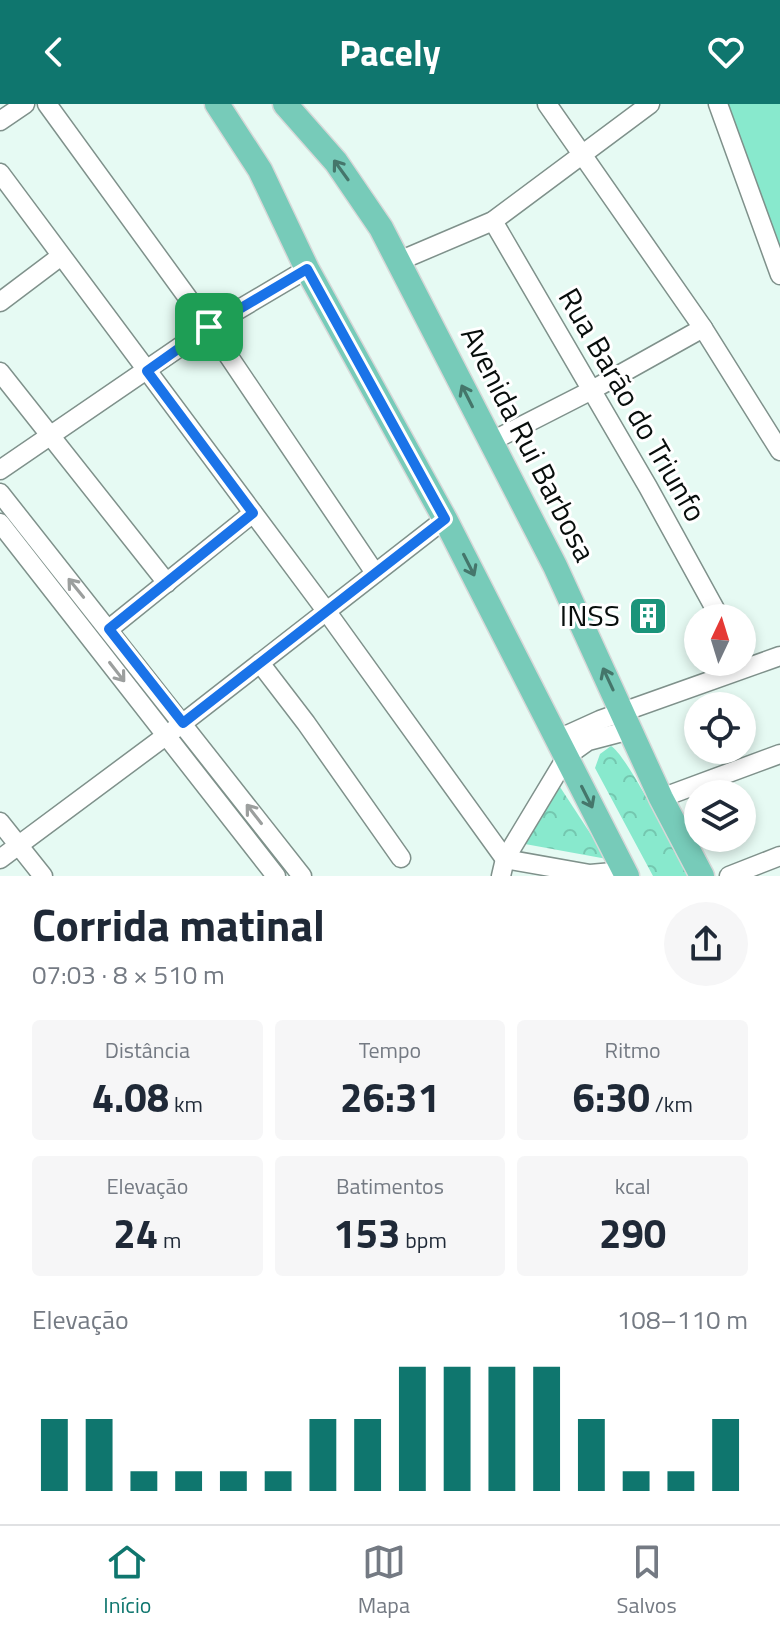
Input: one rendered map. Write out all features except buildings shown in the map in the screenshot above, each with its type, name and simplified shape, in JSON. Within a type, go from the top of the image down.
[{"type":"main road","points":[[217,104],[260,170],[307,269],[445,519],[626,873]]},
{"type":"main road","name":"Avenida Rui Barbosa","points":[[293,109],[336,162],[381,228],[399,261],[555,566],[661,798],[702,876]]},
{"type":"street","points":[[0,121],[25,104]]},
{"type":"street","points":[[47,104],[209,327],[375,573]]},
{"type":"street","points":[[547,104],[773,427],[780,451]]},
{"type":"street","points":[[399,261],[493,221],[650,104]]},
{"type":"street","points":[[718,104],[780,275]]},
{"type":"street","points":[[0,173],[327,612],[503,867]]},
{"type":"street","name":"Rua Barão do Triunfo","points":[[493,221],[712,604]]},
{"type":"street","points":[[0,302],[61,256]]},
{"type":"street","points":[[0,470],[209,327],[307,269]]},
{"type":"street","points":[[490,442],[703,328]]},
{"type":"street","points":[[0,372],[167,583]]},
{"type":"street","points":[[0,493],[302,876]]},
{"type":"street","points":[[109,629],[253,513]]},
{"type":"street","points":[[0,859],[183,723],[445,519]]},
{"type":"street","points":[[0,523],[276,876]]},
{"type":"street","points":[[756,661],[780,656]]},
{"type":"street","points":[[260,663],[401,858]]},
{"type":"street","points":[[503,867],[562,747],[588,741],[719,676]]},
{"type":"street","points":[[661,798],[780,754]]},
{"type":"street","points":[[0,822],[43,876]]},
{"type":"street","points":[[729,876],[780,856]]},
{"type":"street","points":[[503,867],[590,874],[626,873]]},
{"type":"green space","points":[[724,104],[780,104],[780,257]]},
{"type":"green space","points":[[611,746],[619,753],[639,785],[688,876],[653,876],[595,768],[600,754]]},
{"type":"green space","points":[[560,787],[607,859],[525,844]]},
{"type":"place","name":"INSS","points":[[648,616]]},
{"type":"route","points":[[307,269],[445,519],[183,723],[109,629],[253,513],[147,371],[209,327],[307,269]]}]
